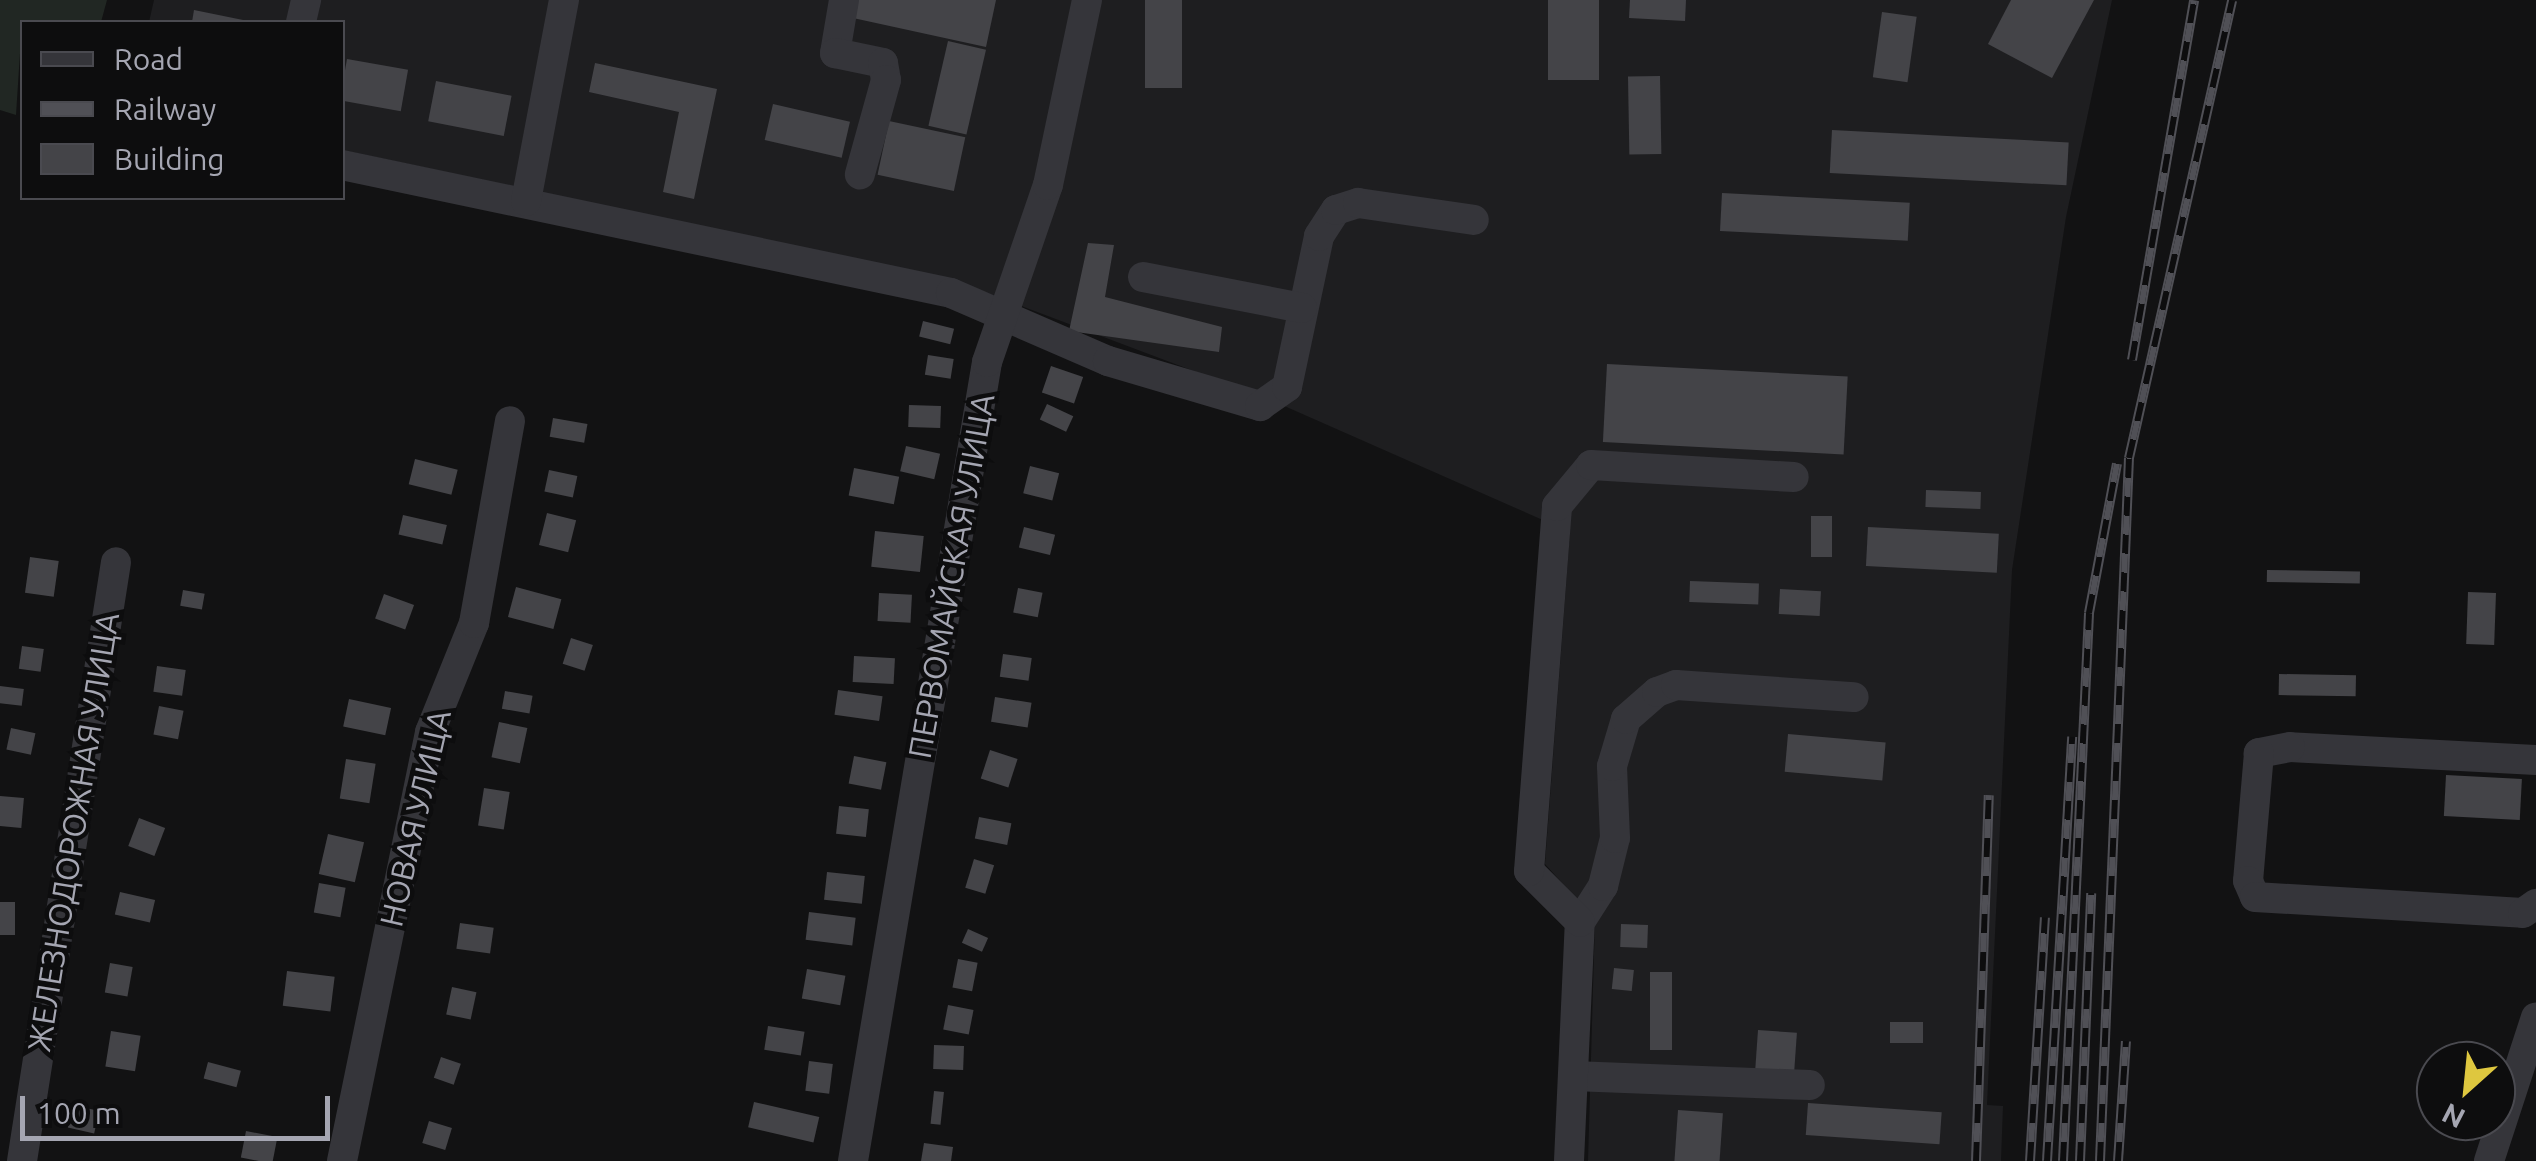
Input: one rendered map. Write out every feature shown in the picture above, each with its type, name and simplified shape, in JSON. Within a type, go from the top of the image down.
[{"type":"street","points":[[526,200],[564,0]]},
{"type":"street","points":[[844,0],[835,53],[883,64],[886,80],[860,174]]},
{"type":"street","name":"ПЕРВОМАЙСКАЯ УЛИЦА","points":[[853,1161],[1000,314],[1048,185],[1088,0]]},
{"type":"street","points":[[345,166],[526,200],[951,293],[1108,361],[1260,406],[1287,387],[1319,236],[1336,210],[1358,203],[1474,220]]},
{"type":"street","points":[[1143,278],[1302,308]]},
{"type":"street","name":"НОВАЯ УЛИЦА","points":[[342,1161],[430,732],[474,623],[510,421]]},
{"type":"street","points":[[1580,922],[1529,871],[1557,506],[1591,466],[1794,476]]},
{"type":"street","name":"ЖЕЛЕЗНОДОРОЖНАЯ УЛИЦА","points":[[22,1161],[116,562]]},
{"type":"street","points":[[1568,1161],[1580,922],[1603,886],[1615,838],[1612,766],[1626,719],[1657,692],[1676,686],[1854,697]]},
{"type":"street","points":[[2536,760],[2290,748],[2259,753],[2248,881],[2255,897],[2523,913],[2536,904]]},
{"type":"street","points":[[2499,1158],[2536,1017]]},
{"type":"street","points":[[1573,1076],[1810,1085]]},
{"type":"shaded area","points":[[0,0],[107,0],[102,20],[20,20],[16,115],[0,110]]},
{"type":"shaded area","points":[[154,0],[2112,0],[2066,217],[2012,570],[1987,1105],[2003,1106],[2001,1161],[1588,1161],[1595,920],[1545,864],[1570,532],[1273,401],[955,281],[345,150],[345,20],[149,20]]},
{"type":"building","points":[[857,0],[996,0],[986,47],[853,18]]},
{"type":"building","points":[[1145,0],[1182,0],[1182,88],[1145,88]]},
{"type":"building","points":[[1548,0],[1599,0],[1599,80],[1548,80]]},
{"type":"building","points":[[1630,0],[1686,0],[1685,21],[1629,18]]},
{"type":"building","points":[[2011,0],[2094,0],[2052,78],[1988,44]]},
{"type":"building","points":[[194,10],[243,20],[192,20]]},
{"type":"building","points":[[1882,12],[1917,17],[1907,82],[1873,77]]},
{"type":"building","points":[[948,41],[986,50],[966,135],[928,126]]},
{"type":"building","points":[[347,59],[408,70],[401,111],[345,101]]},
{"type":"building","points":[[595,63],[717,89],[694,199],[663,192],[679,112],[589,92]]},
{"type":"building","points":[[1660,76],[1661,154],[1629,155],[1628,77]]},
{"type":"building","points":[[436,81],[512,96],[504,136],[428,121]]},
{"type":"building","points":[[773,104],[850,122],[842,158],[765,140]]},
{"type":"building","points":[[889,121],[965,137],[954,191],[878,175]]},
{"type":"building","points":[[1832,130],[2069,142],[2066,185],[1830,173]]},
{"type":"building","points":[[1722,193],[1910,203],[1908,241],[1720,231]]},
{"type":"building","points":[[1088,243],[1114,245],[1105,297],[1222,327],[1219,352],[1069,331]]},
{"type":"building","points":[[923,321],[954,329],[950,344],[919,337]]},
{"type":"building","points":[[928,355],[954,359],[951,379],[925,375]]},
{"type":"building","points":[[1607,364],[1848,377],[1844,455],[1603,442]]},
{"type":"building","points":[[1051,366],[1083,377],[1074,404],[1042,392]]},
{"type":"building","points":[[1047,404],[1073,416],[1066,432],[1040,419]]},
{"type":"building","points":[[909,405],[941,406],[940,428],[908,427]]},
{"type":"building","points":[[553,418],[587,424],[584,443],[550,437]]},
{"type":"building","points":[[906,446],[940,454],[934,479],[900,471]]},
{"type":"building","points":[[415,459],[458,470],[451,495],[409,484]]},
{"type":"building","points":[[1030,466],[1059,473],[1052,500],[1023,493]]},
{"type":"building","points":[[854,468],[899,477],[894,504],[849,495]]},
{"type":"building","points":[[549,470],[577,476],[573,498],[544,492]]},
{"type":"building","points":[[1926,490],[1981,492],[1980,509],[1925,507]]},
{"type":"building","points":[[547,513],[576,520],[568,552],[539,545]]},
{"type":"building","points":[[403,515],[447,525],[442,545],[399,534]]},
{"type":"building","points":[[1811,516],[1832,516],[1832,557],[1811,557]]},
{"type":"building","points":[[1024,527],[1055,535],[1050,555],[1019,547]]},
{"type":"building","points":[[1868,527],[1999,534],[1997,573],[1866,566]]},
{"type":"building","points":[[875,531],[924,536],[920,572],[871,567]]},
{"type":"building","points":[[30,557],[59,561],[54,597],[25,593]]},
{"type":"building","points":[[2267,570],[2360,572],[2360,584],[2267,582]]},
{"type":"building","points":[[1690,581],[1759,583],[1758,604],[1689,602]]},
{"type":"building","points":[[516,587],[561,599],[553,629],[508,617]]},
{"type":"building","points":[[1018,588],[1043,593],[1038,617],[1013,613]]},
{"type":"building","points":[[1780,589],[1821,591],[1820,616],[1779,614]]},
{"type":"building","points":[[183,590],[205,594],[202,610],[180,606]]},
{"type":"building","points":[[2468,592],[2496,593],[2494,645],[2466,644]]},
{"type":"building","points":[[879,593],[912,595],[910,623],[878,621]]},
{"type":"building","points":[[384,594],[414,605],[405,629],[375,618]]},
{"type":"building","points":[[571,638],[593,645],[585,671],[563,664]]},
{"type":"building","points":[[22,646],[44,649],[41,672],[19,669]]},
{"type":"building","points":[[1003,654],[1032,658],[1029,681],[1000,677]]},
{"type":"building","points":[[854,656],[895,658],[894,684],[853,682]]},
{"type":"building","points":[[157,666],[186,670],[182,696],[153,692]]},
{"type":"building","points":[[2279,674],[2356,675],[2356,696],[2279,695]]},
{"type":"building","points":[[0,686],[24,689],[22,706],[0,703]]},
{"type":"building","points":[[838,690],[883,696],[879,721],[835,715]]},
{"type":"building","points":[[505,691],[533,696],[529,714],[502,709]]},
{"type":"building","points":[[995,697],[1032,703],[1028,727],[991,722]]},
{"type":"building","points":[[349,699],[391,708],[385,735],[343,726]]},
{"type":"building","points":[[159,706],[184,711],[178,739],[153,734]]},
{"type":"building","points":[[499,722],[527,728],[520,763],[492,757]]},
{"type":"building","points":[[11,728],[35,733],[31,755],[6,750]]},
{"type":"building","points":[[1788,734],[1886,743],[1882,780],[1785,772]]},
{"type":"building","points":[[990,750],[1018,759],[1008,787],[981,779]]},
{"type":"building","points":[[854,756],[886,762],[881,790],[849,783]]},
{"type":"building","points":[[346,759],[376,764],[369,803],[340,799]]},
{"type":"building","points":[[2446,775],[2522,779],[2520,820],[2444,816]]},
{"type":"building","points":[[484,788],[510,792],[504,830],[478,826]]},
{"type":"building","points":[[0,796],[24,798],[21,828],[0,826]]},
{"type":"building","points":[[839,806],[869,809],[866,837],[836,834]]},
{"type":"building","points":[[979,817],[1011,823],[1007,845],[975,839]]},
{"type":"building","points":[[139,818],[165,828],[154,856],[128,846]]},
{"type":"building","points":[[328,834],[364,842],[355,882],[319,874]]},
{"type":"building","points":[[974,859],[994,865],[985,894],[965,888]]},
{"type":"building","points":[[827,872],[865,876],[862,904],[824,900]]},
{"type":"building","points":[[319,883],[346,888],[340,917],[314,913]]},
{"type":"building","points":[[120,892],[155,900],[150,923],[115,914]]},
{"type":"building","points":[[0,902],[15,902],[15,935],[0,935]]},
{"type":"building","points":[[809,912],[856,918],[852,946],[806,940]]},
{"type":"building","points":[[460,923],[494,928],[490,953],[456,949]]},
{"type":"building","points":[[1621,924],[1648,925],[1647,948],[1620,947]]},
{"type":"building","points":[[968,929],[988,938],[982,952],[962,943]]},
{"type":"building","points":[[958,959],[978,963],[972,991],[952,987]]},
{"type":"building","points":[[110,963],[133,967],[127,997],[105,993]]},
{"type":"building","points":[[1614,968],[1634,970],[1632,991],[1612,989]]},
{"type":"building","points":[[807,969],[845,976],[840,1005],[802,999]]},
{"type":"building","points":[[287,971],[335,977],[330,1012],[283,1006]]},
{"type":"building","points":[[1650,972],[1672,972],[1672,1050],[1650,1050]]},
{"type":"building","points":[[452,987],[476,992],[471,1020],[446,1014]]},
{"type":"building","points":[[948,1005],[974,1010],[969,1035],[943,1030]]},
{"type":"building","points":[[1890,1022],[1923,1022],[1923,1043],[1890,1043]]},
{"type":"building","points":[[768,1026],[805,1032],[801,1055],[764,1050]]},
{"type":"building","points":[[1758,1030],[1797,1033],[1794,1077],[1755,1074]]},
{"type":"building","points":[[111,1031],[141,1036],[135,1071],[105,1067]]},
{"type":"building","points":[[934,1045],[964,1046],[963,1070],[933,1069]]},
{"type":"building","points":[[441,1057],[461,1064],[454,1085],[434,1078]]},
{"type":"building","points":[[809,1061],[833,1064],[829,1094],[805,1091]]},
{"type":"building","points":[[208,1062],[241,1071],[236,1087],[204,1078]]},
{"type":"building","points":[[934,1091],[944,1092],[940,1125],[931,1124]]},
{"type":"building","points":[[754,1102],[819,1117],[813,1142],[748,1127]]},
{"type":"building","points":[[1808,1103],[1942,1112],[1939,1144],[1806,1135]]},
{"type":"building","points":[[73,1105],[99,1111],[94,1133],[68,1127]]},
{"type":"building","points":[[1678,1110],[1723,1113],[1720,1161],[1674,1161]]},
{"type":"building","points":[[429,1121],[452,1128],[445,1150],[422,1143]]},
{"type":"building","points":[[246,1131],[277,1137],[273,1161],[241,1158]]},
{"type":"building","points":[[924,1143],[953,1147],[951,1161],[921,1161]]},
{"type":"railway","points":[[2132,360],[2194,0]]},
{"type":"railway","points":[[2100,1161],[2129,458],[2232,0]]},
{"type":"railway","points":[[2063,1161],[2089,613],[2117,464]]},
{"type":"railway","points":[[2047,1161],[2072,737]]},
{"type":"railway","points":[[1976,1161],[1989,795]]},
{"type":"railway","points":[[2080,1161],[2091,893]]},
{"type":"railway","points":[[2030,1161],[2045,917]]},
{"type":"railway","points":[[2118,1161],[2126,1041]]}]
